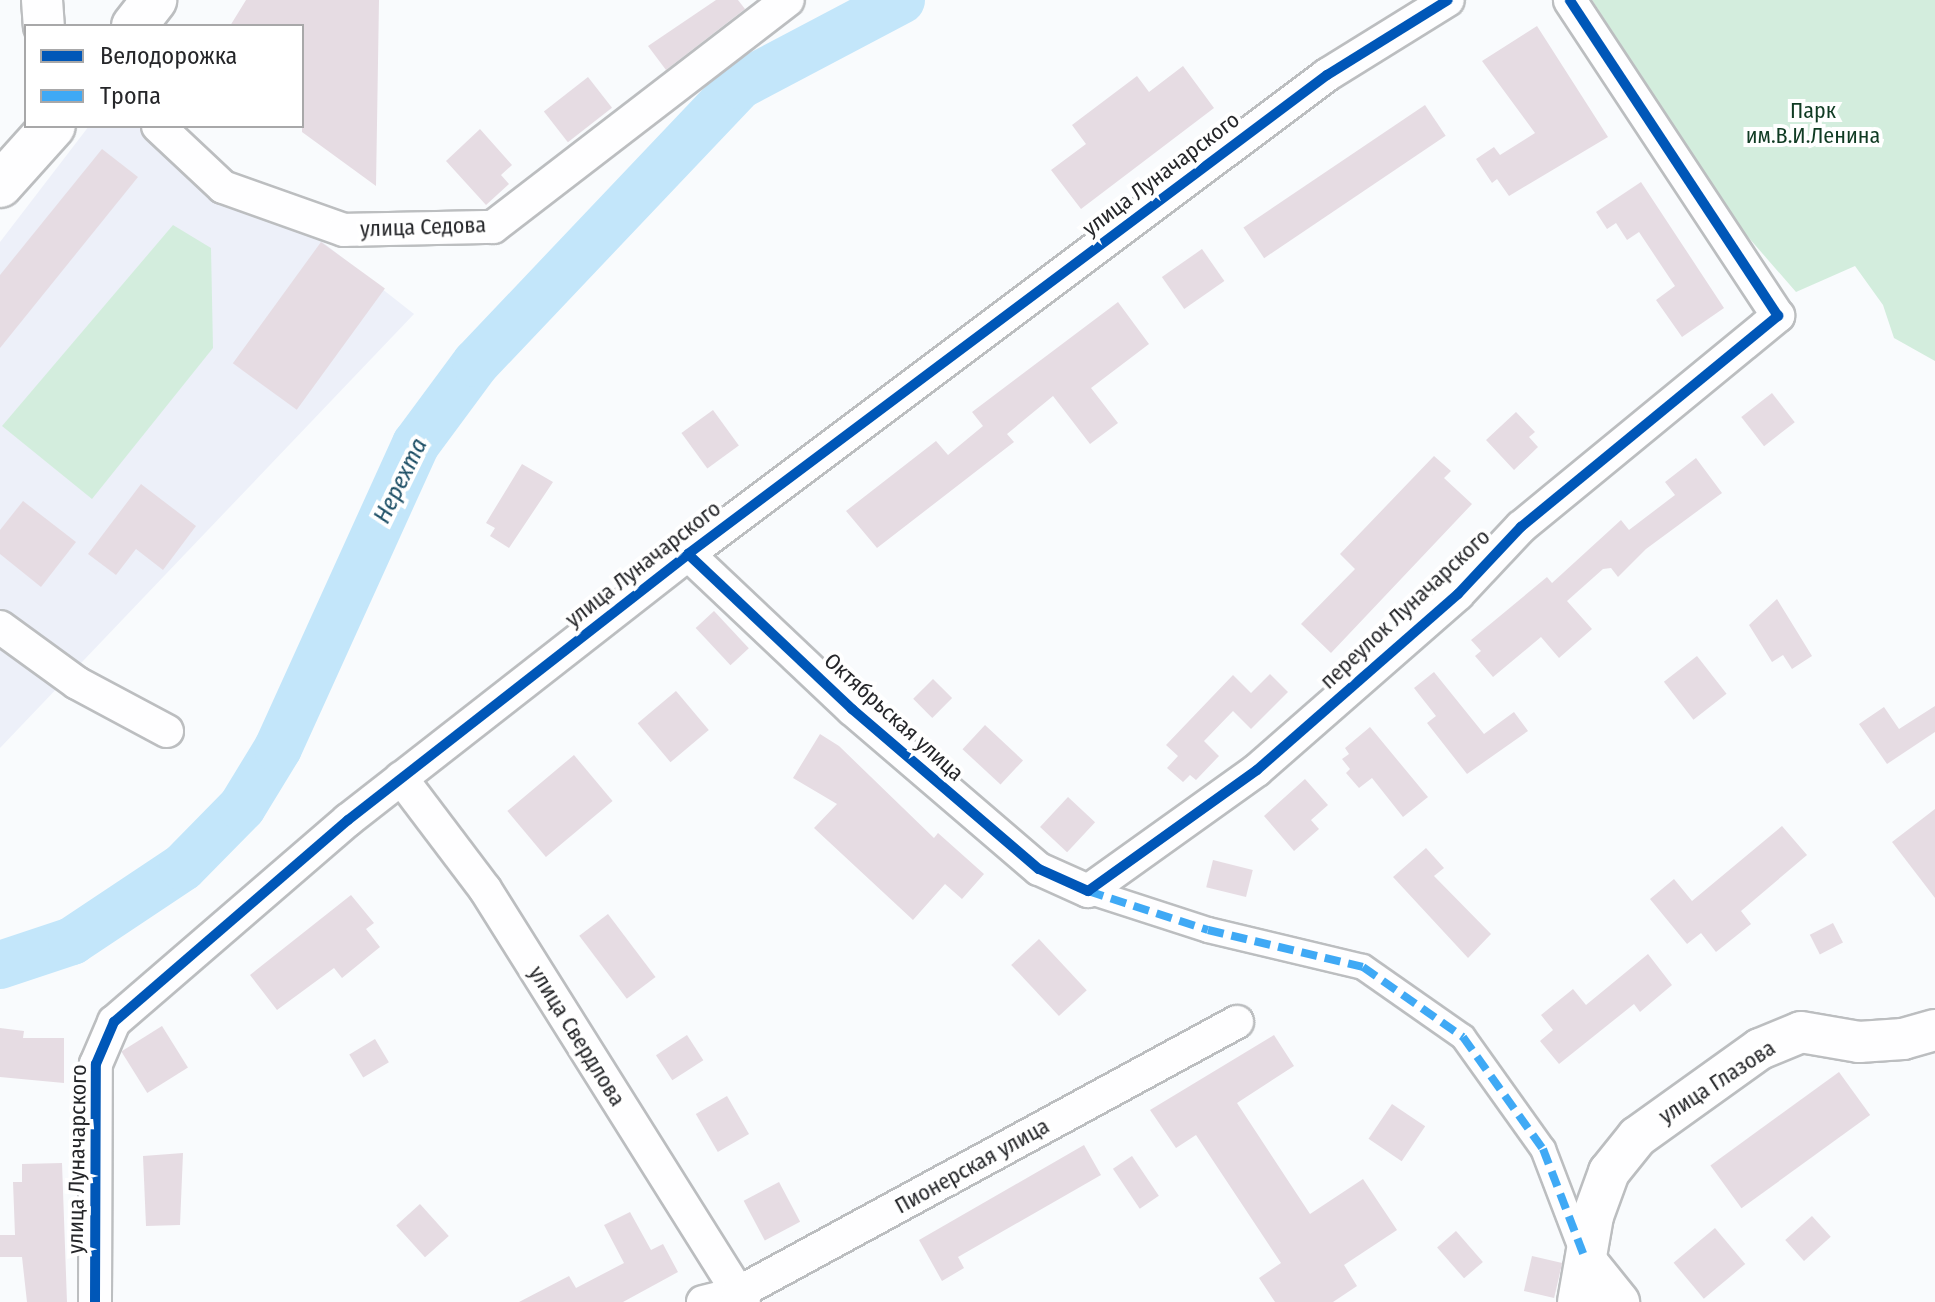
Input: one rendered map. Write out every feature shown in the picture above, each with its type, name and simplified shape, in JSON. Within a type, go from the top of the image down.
[{"type":"main road","points":[[136,24],[154,0]]},
{"type":"main road","points":[[0,185],[49,128]]},
{"type":"street","points":[[42,0],[44,24]]},
{"type":"street","name":"улица Седова","points":[[160,128],[223,187],[344,230],[493,227],[788,0]]},
{"type":"street","name":"улица Луначарского","points":[[95,1302],[96,1064],[102,1042],[114,1022],[401,778],[688,554],[1327,75],[1448,0]]},
{"type":"street","name":"переулок Луначарского","points":[[1088,891],[1257,770],[1458,594],[1521,527],[1778,316],[1570,0]]},
{"type":"street","name":"Октябрьская улица","points":[[688,554],[852,709],[1039,869],[1088,891],[1208,930],[1363,967],[1463,1037],[1543,1149],[1586,1261],[1619,1302]]},
{"type":"street","points":[[0,627],[77,683],[167,731]]},
{"type":"street","name":"улица Свердлова","points":[[401,778],[485,889],[741,1298]]},
{"type":"street","name":"Пионерская улица","points":[[703,1302],[741,1298],[1237,1022]]},
{"type":"street","name":"улица Глазова","points":[[1578,1302],[1593,1216],[1609,1172],[1637,1137],[1760,1049],[1801,1032],[1859,1042],[1903,1039],[1935,1030]]},
{"type":"shaded area","points":[[87,128],[178,128],[414,314],[0,748],[0,242]]},
{"type":"green space","name":"Парк им.В.И.Ленина","points":[[1592,0],[1935,0],[1935,361],[1894,338],[1883,305],[1855,266],[1796,292],[1728,214]]},
{"type":"green space","points":[[173,225],[211,248],[213,348],[92,499],[2,426]]},
{"type":"building","points":[[246,0],[379,0],[376,186],[302,132],[304,24],[231,24]]},
{"type":"building","points":[[716,0],[738,0],[745,9],[666,70],[648,46]]},
{"type":"building","points":[[1537,26],[1608,137],[1509,196],[1497,179],[1492,183],[1476,159],[1494,147],[1500,155],[1535,133],[1482,61]]},
{"type":"building","points":[[1183,66],[1214,108],[1081,209],[1051,170],[1086,144],[1072,125],[1137,76],[1149,92]]},
{"type":"building","points":[[588,77],[612,108],[568,142],[544,111]]},
{"type":"building","points":[[1425,105],[1446,136],[1264,258],[1243,227]]},
{"type":"building","points":[[480,129],[512,165],[501,175],[509,184],[486,205],[446,161]]},
{"type":"building","points":[[102,149],[138,177],[0,348],[0,275]]},
{"type":"building","points":[[1641,182],[1724,308],[1682,337],[1656,300],[1675,286],[1639,232],[1627,240],[1616,223],[1607,229],[1596,212]]},
{"type":"building","points":[[321,242],[385,288],[297,410],[233,363]]},
{"type":"building","points":[[1202,249],[1224,281],[1184,309],[1162,277]]},
{"type":"building","points":[[1118,302],[1149,344],[1091,388],[1118,423],[1090,444],[1053,396],[1007,434],[1014,442],[877,548],[846,511],[936,441],[948,455],[983,426],[972,412]]},
{"type":"building","points":[[1772,393],[1795,422],[1764,446],[1741,417]]},
{"type":"building","points":[[713,410],[739,446],[707,469],[681,433]]},
{"type":"building","points":[[1516,412],[1535,432],[1529,437],[1538,447],[1514,470],[1486,440]]},
{"type":"building","points":[[1434,456],[1451,471],[1444,478],[1472,504],[1331,653],[1301,624],[1355,569],[1340,554]]},
{"type":"building","points":[[1696,458],[1722,493],[1646,549],[1618,577],[1611,568],[1603,569],[1567,601],[1592,629],[1559,658],[1541,637],[1493,677],[1475,656],[1481,651],[1471,640],[1547,577],[1552,583],[1621,520],[1629,530],[1675,495],[1665,482]]},
{"type":"building","points":[[522,464],[553,482],[509,548],[490,536],[495,528],[486,523]]},
{"type":"building","points":[[141,484],[196,526],[163,570],[136,549],[116,575],[88,554]]},
{"type":"building","points":[[23,501],[76,542],[41,587],[0,554],[0,530]]},
{"type":"building","points":[[1777,599],[1812,656],[1792,669],[1783,655],[1772,662],[1749,625]]},
{"type":"building","points":[[714,611],[749,648],[730,665],[696,628]]},
{"type":"building","points":[[1697,656],[1727,694],[1693,720],[1664,682]]},
{"type":"building","points":[[1434,672],[1484,734],[1514,712],[1528,731],[1467,774],[1427,723],[1436,716],[1414,688]]},
{"type":"building","points":[[1270,674],[1288,692],[1251,729],[1233,711],[1204,741],[1219,756],[1196,780],[1190,775],[1183,782],[1167,768],[1178,756],[1166,745],[1233,675],[1251,693]]},
{"type":"building","points":[[933,679],[952,698],[932,718],[913,699]]},
{"type":"building","points":[[676,691],[709,730],[670,762],[638,723]]},
{"type":"building","points":[[1935,706],[1935,732],[1887,764],[1859,724],[1884,707],[1899,729]]},
{"type":"building","points":[[985,725],[1023,760],[1001,785],[962,749]]},
{"type":"building","points":[[1370,727],[1428,797],[1403,817],[1372,778],[1359,788],[1346,773],[1350,769],[1342,759],[1349,754],[1345,748]]},
{"type":"building","points":[[820,734],[839,746],[934,838],[938,833],[984,874],[962,899],[945,884],[913,920],[814,828],[837,804],[793,778]]},
{"type":"building","points":[[574,755],[613,801],[546,857],[507,811]]},
{"type":"building","points":[[1305,779],[1328,805],[1311,820],[1319,829],[1294,851],[1264,816]]},
{"type":"building","points":[[1068,797],[1095,822],[1067,852],[1040,827]]},
{"type":"building","points":[[1935,809],[1935,898],[1892,842]]},
{"type":"building","points":[[1782,826],[1807,855],[1741,911],[1751,924],[1716,952],[1701,933],[1687,944],[1650,899],[1674,879],[1692,901]]},
{"type":"building","points":[[1426,848],[1444,868],[1434,876],[1491,934],[1468,958],[1393,877]]},
{"type":"building","points":[[1213,860],[1253,870],[1246,897],[1206,887]]},
{"type":"building","points":[[351,895],[374,923],[366,929],[380,947],[342,978],[334,968],[277,1010],[250,975]]},
{"type":"building","points":[[608,914],[656,977],[627,999],[579,936]]},
{"type":"building","points":[[1833,923],[1843,943],[1820,954],[1810,935]]},
{"type":"building","points":[[1039,939],[1087,990],[1059,1016],[1011,965]]},
{"type":"building","points":[[1648,954],[1672,985],[1640,1012],[1634,1004],[1559,1064],[1540,1041],[1553,1030],[1541,1015],[1573,989],[1586,1005]]},
{"type":"building","points":[[162,1026],[188,1068],[147,1093],[121,1051]]},
{"type":"building","points":[[0,1028],[24,1031],[23,1038],[64,1038],[64,1083],[0,1077]]},
{"type":"building","points":[[687,1035],[703,1060],[672,1080],[656,1055]]},
{"type":"building","points":[[1274,1035],[1294,1066],[1237,1103],[1310,1214],[1363,1179],[1397,1230],[1344,1265],[1357,1286],[1333,1302],[1275,1302],[1259,1278],[1281,1263],[1196,1135],[1176,1148],[1150,1110]]},
{"type":"building","points":[[375,1039],[389,1062],[363,1078],[349,1054]]},
{"type":"building","points":[[1839,1072],[1870,1115],[1742,1208],[1710,1165]]},
{"type":"building","points":[[727,1096],[749,1134],[718,1152],[696,1114]]},
{"type":"building","points":[[1392,1104],[1425,1126],[1402,1161],[1369,1139]]},
{"type":"building","points":[[1084,1145],[1101,1175],[958,1257],[964,1268],[942,1281],[919,1240]]},
{"type":"building","points":[[183,1153],[180,1225],[146,1226],[143,1156]]},
{"type":"building","points":[[1132,1156],[1159,1196],[1140,1209],[1113,1169]]},
{"type":"building","points":[[62,1163],[67,1302],[27,1302],[22,1257],[0,1257],[0,1235],[15,1235],[13,1182],[22,1182],[22,1164]]},
{"type":"building","points":[[779,1182],[800,1222],[765,1241],[744,1201]]},
{"type":"building","points":[[420,1204],[449,1236],[425,1257],[396,1225]]},
{"type":"building","points":[[630,1212],[651,1250],[663,1244],[678,1272],[623,1302],[519,1302],[569,1276],[576,1288],[624,1263],[604,1225]]},
{"type":"building","points":[[1812,1216],[1831,1237],[1804,1261],[1785,1240]]},
{"type":"building","points":[[1715,1228],[1745,1264],[1704,1299],[1674,1263]]},
{"type":"building","points":[[1456,1231],[1483,1262],[1464,1278],[1437,1247]]},
{"type":"building","points":[[1532,1256],[1562,1263],[1554,1298],[1524,1291]]},
{"type":"waterway","name":"Нерехта","points":[[0,965],[72,941],[183,867],[242,807],[278,748],[416,444],[476,363],[740,85],[901,0]]},
{"type":"marked path","points":[[1088,891],[1208,930],[1363,967],[1463,1037],[1543,1149],[1586,1261]]},
{"type":"cycle path","points":[[95,1302],[96,1064],[114,1022],[348,820],[688,554],[1327,75],[1448,0]]},
{"type":"cycle path","points":[[688,554],[852,709],[1039,869],[1088,891],[1257,770],[1458,594],[1521,527],[1778,316],[1570,0]]}]
